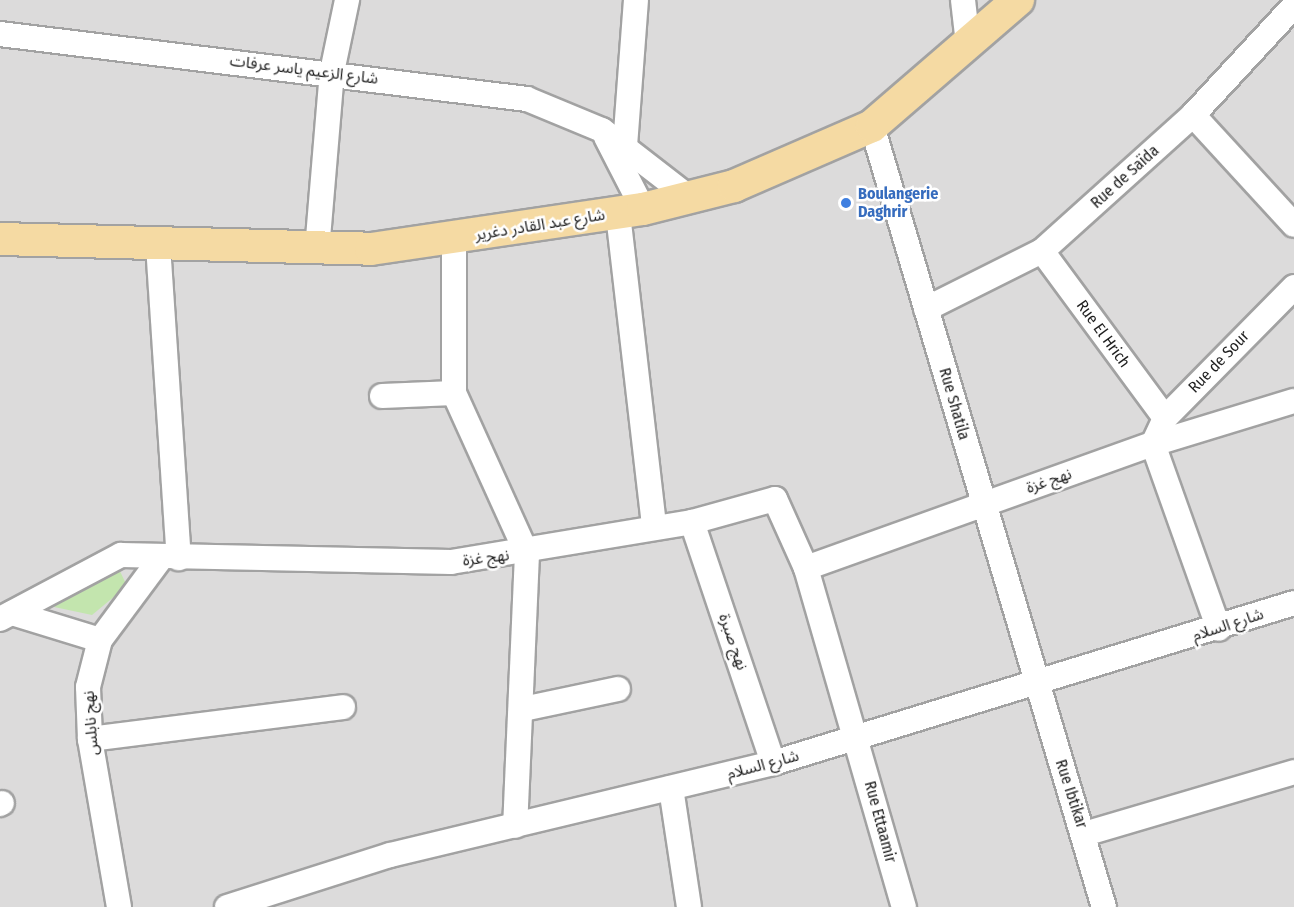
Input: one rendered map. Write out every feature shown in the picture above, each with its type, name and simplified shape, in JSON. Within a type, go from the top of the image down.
[{"type":"main road","name":"شارع عبد القادر دغرير","points":[[0,239],[317,250],[454,238],[631,211],[690,198],[734,186],[872,126],[1018,0]]},
{"type":"street","points":[[317,250],[332,72],[347,0]]},
{"type":"street","points":[[625,146],[636,0]]},
{"type":"street","points":[[963,0],[968,44]]},
{"type":"street","name":"Rue de Saïda","points":[[926,309],[1042,251],[1193,115],[1294,6]]},
{"type":"street","name":"شارع الزعيم ياسر عرفات","points":[[0,34],[332,72],[527,99],[602,130],[690,198]]},
{"type":"street","points":[[1193,115],[1294,225]]},
{"type":"street","name":"Rue Shatila","points":[[872,126],[1035,682]]},
{"type":"street","points":[[602,130],[631,211],[654,526]]},
{"type":"street","points":[[454,238],[454,393],[527,554],[522,710],[515,826]]},
{"type":"street","points":[[158,245],[170,558]]},
{"type":"street","name":"Rue El Hrich","points":[[1042,251],[1165,418]]},
{"type":"street","name":"Rue de Sour","points":[[1153,444],[1165,418],[1294,287]]},
{"type":"street","points":[[382,396],[454,393]]},
{"type":"street","name":"نهج غزة","points":[[806,568],[1153,444],[1294,401]]},
{"type":"street","points":[[1153,444],[1219,630]]},
{"type":"street","name":"نهج غزة","points":[[6,616],[109,559],[452,562],[527,554],[654,526],[692,522],[776,499],[782,506]]},
{"type":"street","name":"Rue Ettaamir","points":[[782,506],[806,568],[904,907]]},
{"type":"street","name":"نهج صبرة","points":[[692,522],[773,763]]},
{"type":"street","name":"نهج نابلس","points":[[119,907],[90,739],[88,687],[100,640],[170,558]]},
{"type":"street","name":"شارع السلام","points":[[226,907],[284,899],[390,855],[773,763],[1035,682],[1219,630],[1294,603]]},
{"type":"street","points":[[6,616],[100,640]]},
{"type":"street","name":"Rue Ibtikar","points":[[1035,682],[1084,834],[1104,907]]},
{"type":"street","points":[[522,710],[618,689]]},
{"type":"street","points":[[90,739],[343,707]]},
{"type":"street","points":[[1084,834],[1294,772]]},
{"type":"street","points":[[671,788],[689,907]]},
{"type":"shaded area","points":[[0,0],[1294,0],[1294,907],[0,907]]},
{"type":"green space","points":[[118,567],[127,586],[92,615],[40,604]]},
{"type":"place","name":"Boulangerie Daghrir","points":[[846,203]]}]
